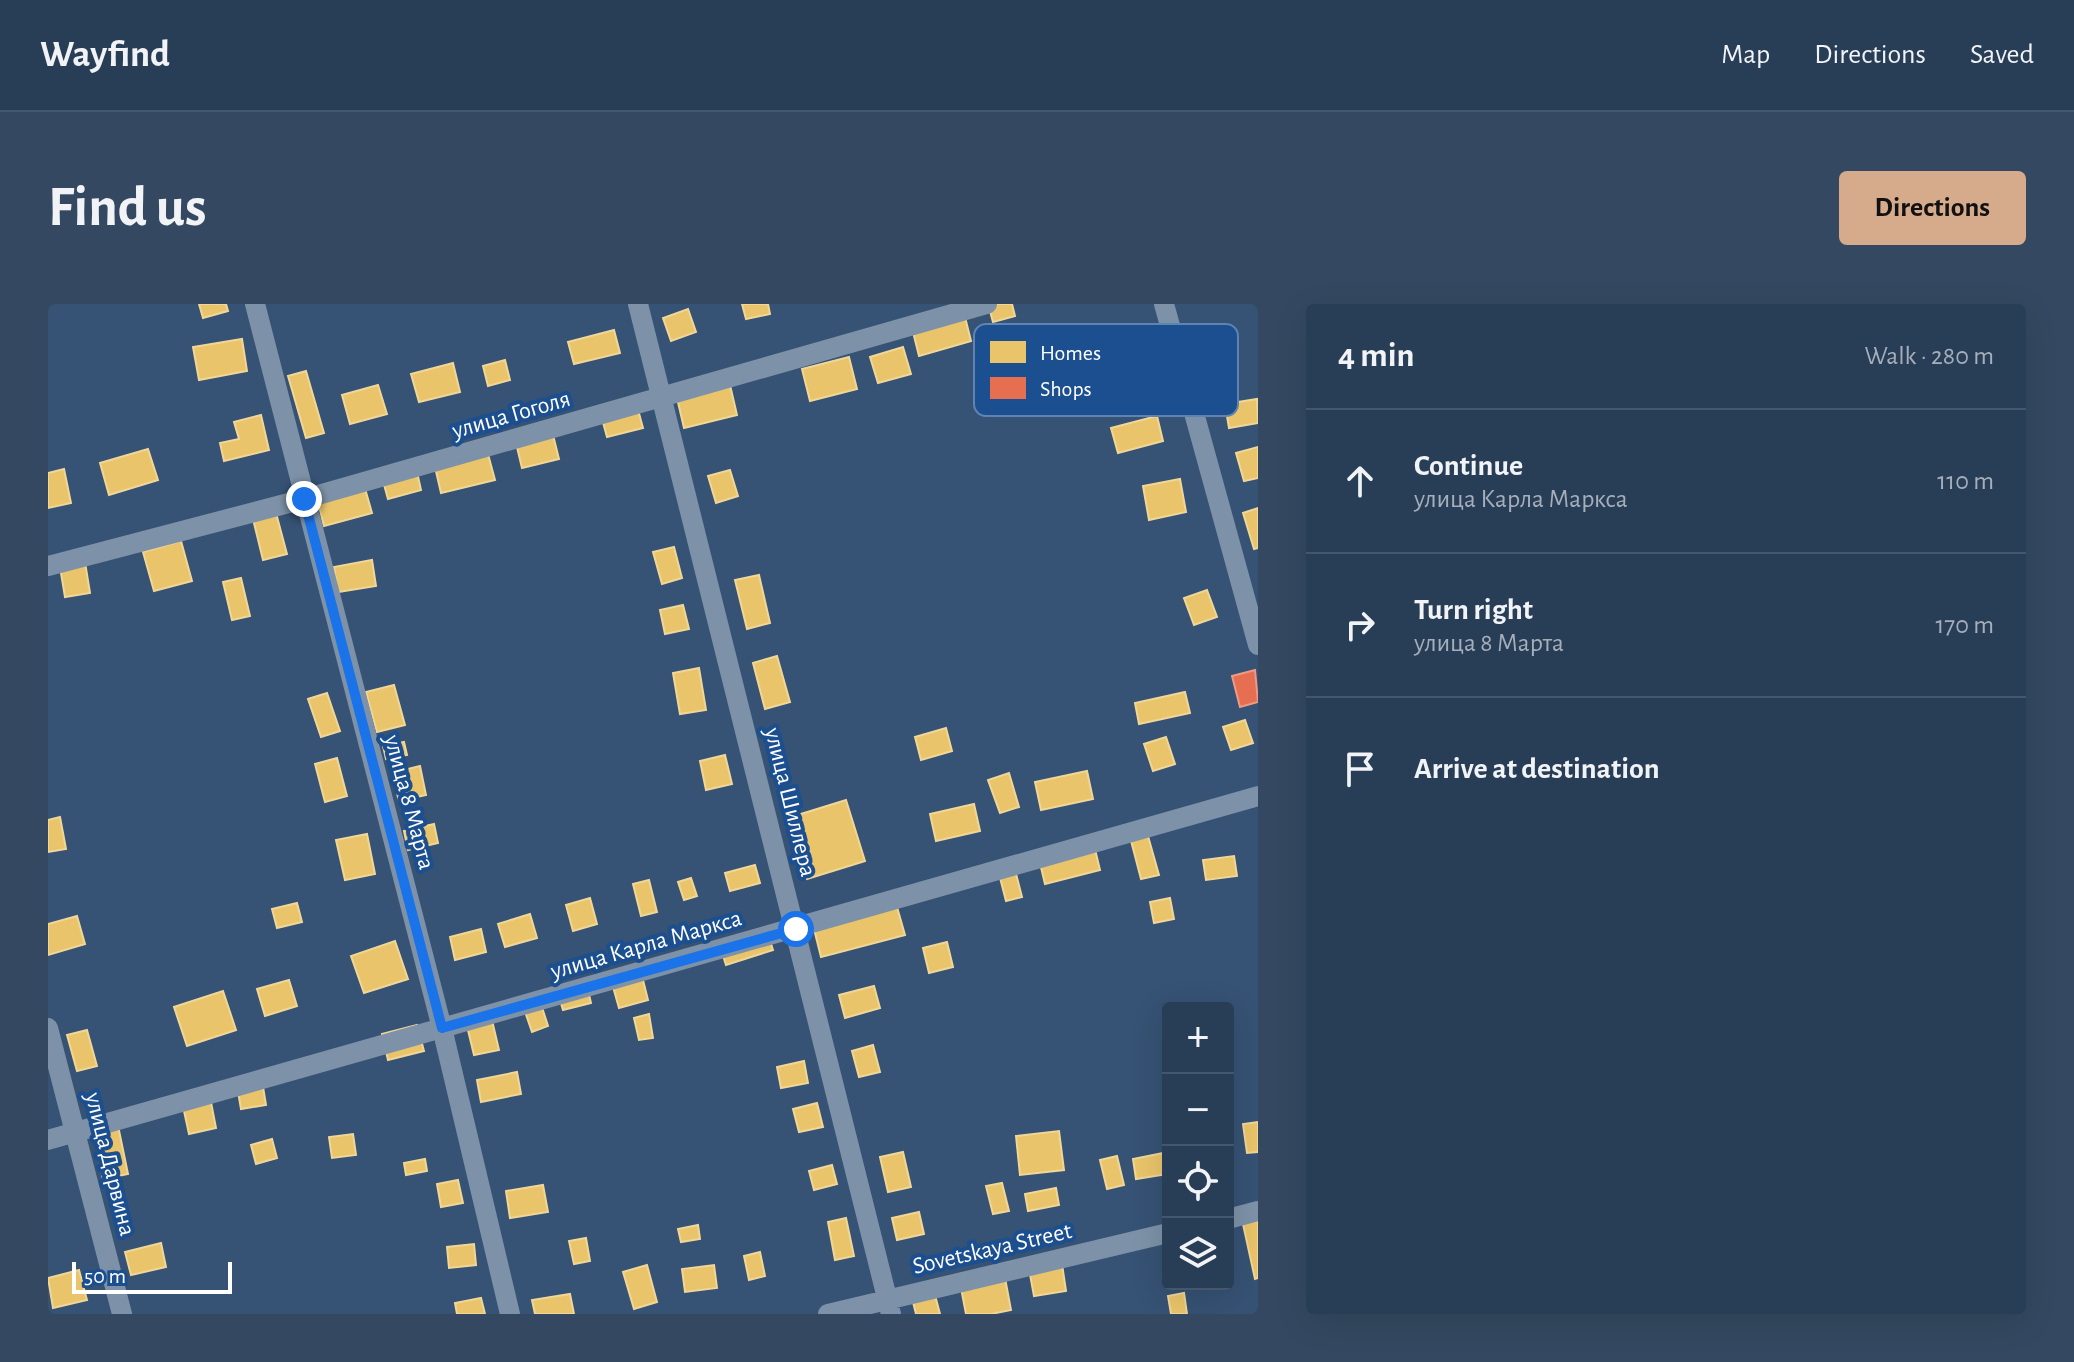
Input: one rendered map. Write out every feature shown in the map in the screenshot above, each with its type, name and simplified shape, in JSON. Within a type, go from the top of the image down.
[{"type":"street","name":"улица 8 Марта","points":[[255,304],[442,1028],[510,1314]]},
{"type":"street","name":"улица Шиллера","points":[[638,304],[889,1307]]},
{"type":"street","name":"улица Гоголя","points":[[48,566],[304,499],[987,304]]},
{"type":"street","points":[[1164,304],[1170,324]]},
{"type":"street","points":[[1195,416],[1258,645]]},
{"type":"street","name":"улица Карла Маркса","points":[[48,1140],[1258,796]]},
{"type":"street","name":"улица Дарвина","points":[[48,1028],[122,1314]]},
{"type":"street","points":[[1232,1218],[1258,1211]]},
{"type":"street","name":"Sovetskaya Street","points":[[828,1314],[889,1307],[1162,1235]]},
{"type":"building: Homes","points":[[199,304],[226,304],[228,311],[203,318]]},
{"type":"building: Homes","points":[[742,304],[768,304],[770,314],[746,319]]},
{"type":"building: Homes","points":[[988,304],[1012,304],[1015,316],[993,322]]},
{"type":"building: Homes","points":[[688,309],[696,332],[671,341],[663,318]]},
{"type":"building: Homes","points":[[965,317],[971,341],[919,356],[913,332]]},
{"type":"building: Homes","points":[[614,330],[620,353],[574,364],[568,342]]},
{"type":"building: Homes","points":[[242,339],[247,371],[199,380],[193,347]]},
{"type":"building: Homes","points":[[903,347],[911,374],[878,383],[870,357]]},
{"type":"building: Homes","points":[[849,357],[857,389],[810,401],[802,369]]},
{"type":"building: Homes","points":[[505,360],[510,380],[488,386],[483,366]]},
{"type":"building: Homes","points":[[453,363],[460,392],[419,402],[411,374]]},
{"type":"building: Homes","points":[[306,371],[324,433],[306,438],[288,376]]},
{"type":"building: Homes","points":[[378,385],[387,414],[350,424],[342,395]]},
{"type":"building: Homes","points":[[730,385],[737,415],[684,428],[677,398]]},
{"type":"building: Homes","points":[[1257,399],[1258,423],[1229,428],[1227,416],[1238,416],[1238,402]]},
{"type":"building: Homes","points":[[637,406],[643,428],[607,437],[601,415]]},
{"type":"building: Homes","points":[[261,415],[269,450],[224,461],[220,443],[239,439],[234,422]]},
{"type":"building: Homes","points":[[1157,416],[1163,441],[1118,453],[1111,428]]},
{"type":"building: Homes","points":[[553,435],[559,459],[522,468],[516,443]]},
{"type":"building: Homes","points":[[1258,447],[1258,478],[1244,481],[1236,453]]},
{"type":"building: Homes","points":[[148,449],[158,480],[109,495],[100,463]]},
{"type":"building: Homes","points":[[488,454],[495,480],[441,493],[435,467]]},
{"type":"building: Homes","points":[[64,469],[71,503],[48,508],[48,473]]},
{"type":"building: Homes","points":[[730,470],[738,496],[716,503],[708,476]]},
{"type":"building: Homes","points":[[417,472],[421,490],[388,499],[383,481]]},
{"type":"building: Homes","points":[[1180,479],[1186,512],[1149,520],[1143,486]]},
{"type":"building: Homes","points":[[364,485],[372,513],[324,526],[317,498]]},
{"type":"building: Homes","points":[[1258,508],[1258,548],[1254,549],[1243,513]]},
{"type":"building: Homes","points":[[276,513],[287,554],[263,560],[253,519]]},
{"type":"building: Homes","points":[[181,541],[192,581],[154,591],[143,552]]},
{"type":"building: Homes","points":[[674,547],[682,578],[662,584],[653,552]]},
{"type":"building: Homes","points":[[84,556],[90,593],[65,597],[59,561]]},
{"type":"building: Homes","points":[[372,560],[376,586],[338,592],[334,567]]},
{"type":"building: Homes","points":[[759,575],[770,623],[747,629],[735,580]]},
{"type":"building: Homes","points":[[241,578],[250,616],[232,620],[223,582]]},
{"type":"building: Homes","points":[[1207,590],[1217,617],[1194,625],[1184,598]]},
{"type":"building: Homes","points":[[683,605],[689,629],[665,634],[660,610]]},
{"type":"building: Homes","points":[[777,656],[790,702],[765,709],[753,663]]},
{"type":"building: Homes","points":[[699,668],[706,710],[680,714],[673,673]]},
{"type":"building: Homes","points":[[394,685],[405,725],[377,732],[366,692]]},
{"type":"building: Homes","points":[[1185,692],[1190,713],[1139,724],[1135,703]]},
{"type":"building: Homes","points":[[327,693],[340,731],[321,737],[308,699]]},
{"type":"building: Homes","points":[[1245,720],[1253,743],[1231,750],[1223,727]]},
{"type":"building: Homes","points":[[946,728],[952,751],[921,760],[915,737]]},
{"type":"building: Homes","points":[[1166,737],[1175,764],[1153,771],[1144,744]]},
{"type":"building: Homes","points":[[404,742],[407,755],[386,759],[383,746]]},
{"type":"building: Homes","points":[[725,755],[732,784],[706,790],[700,761]]},
{"type":"building: Homes","points":[[337,758],[347,796],[325,802],[315,764]]},
{"type":"building: Homes","points":[[420,766],[426,795],[399,801],[392,773]]},
{"type":"building: Homes","points":[[1087,771],[1093,799],[1041,810],[1035,782]]},
{"type":"building: Homes","points":[[1009,773],[1019,807],[1000,813],[988,780]]},
{"type":"building: Homes","points":[[846,800],[865,861],[807,879],[788,818]]},
{"type":"building: Homes","points":[[974,804],[980,831],[936,841],[930,814]]},
{"type":"building: Homes","points":[[60,817],[66,849],[48,852],[48,820]]},
{"type":"building: Homes","points":[[434,824],[438,843],[408,850],[404,831]]},
{"type":"building: Homes","points":[[1146,829],[1159,875],[1141,879],[1129,833]]},
{"type":"building: Homes","points":[[367,834],[375,874],[345,880],[336,840]]},
{"type":"building: Homes","points":[[1094,845],[1100,870],[1045,884],[1039,859]]},
{"type":"building: Homes","points":[[1234,856],[1237,876],[1206,880],[1203,860]]},
{"type":"building: Homes","points":[[1013,862],[1022,897],[1006,901],[997,866]]},
{"type":"building: Homes","points":[[755,865],[760,883],[730,891],[725,873]]},
{"type":"building: Homes","points":[[691,878],[697,896],[684,900],[678,882]]},
{"type":"building: Homes","points":[[649,880],[657,912],[641,916],[633,884]]},
{"type":"building: Homes","points":[[590,898],[597,924],[573,931],[566,905]]},
{"type":"building: Homes","points":[[1170,898],[1174,919],[1154,923],[1150,902]]},
{"type":"building: Homes","points":[[895,900],[905,935],[821,957],[812,921]]},
{"type":"building: Homes","points":[[297,903],[302,922],[277,928],[272,909]]},
{"type":"building: Homes","points":[[530,914],[537,938],[505,947],[498,924]]},
{"type":"building: Homes","points":[[77,916],[85,944],[48,955],[48,924]]},
{"type":"building: Homes","points":[[766,928],[773,950],[726,965],[719,943]]},
{"type":"building: Homes","points":[[481,929],[486,952],[455,960],[450,937]]},
{"type":"building: Homes","points":[[395,941],[408,979],[364,993],[351,956]]},
{"type":"building: Homes","points":[[947,942],[953,967],[929,973],[923,948]]},
{"type":"building: Homes","points":[[640,968],[648,1000],[619,1008],[610,976]]},
{"type":"building: Homes","points":[[289,980],[297,1006],[265,1016],[257,989]]},
{"type":"building: Homes","points":[[586,982],[591,1003],[563,1010],[557,990]]},
{"type":"building: Homes","points":[[874,986],[880,1008],[845,1018],[839,995]]},
{"type":"building: Homes","points":[[223,991],[236,1030],[187,1046],[174,1007]]},
{"type":"building: Homes","points":[[539,998],[548,1026],[532,1032],[522,1003]]},
{"type":"building: Homes","points":[[649,1014],[653,1038],[639,1040],[634,1018]]},
{"type":"building: Homes","points":[[491,1016],[499,1050],[474,1055],[466,1022]]},
{"type":"building: Homes","points":[[417,1025],[424,1051],[388,1060],[382,1034]]},
{"type":"building: Homes","points":[[87,1030],[97,1066],[77,1071],[67,1035]]},
{"type":"building: Homes","points":[[873,1045],[880,1072],[859,1077],[852,1051]]},
{"type":"building: Homes","points":[[804,1061],[808,1083],[781,1088],[777,1067]]},
{"type":"building: Homes","points":[[517,1072],[521,1094],[481,1102],[477,1080]]},
{"type":"building: Homes","points":[[262,1081],[266,1105],[241,1109],[237,1086]]},
{"type":"building: Homes","points":[[209,1092],[216,1128],[189,1134],[181,1097]]},
{"type":"building: Homes","points":[[817,1103],[823,1127],[799,1132],[793,1109]]},
{"type":"building: Homes","points":[[116,1116],[128,1174],[103,1179],[91,1121]]},
{"type":"building: Homes","points":[[1258,1122],[1258,1152],[1247,1153],[1243,1124]]},
{"type":"building: Homes","points":[[1059,1131],[1064,1170],[1020,1175],[1016,1136]]},
{"type":"building: Homes","points":[[353,1134],[356,1155],[332,1158],[329,1137]]},
{"type":"building: Homes","points":[[272,1139],[277,1158],[256,1164],[251,1145]]},
{"type":"building: Homes","points":[[903,1152],[911,1187],[888,1192],[880,1157]]},
{"type":"building: Homes","points":[[1162,1153],[1162,1175],[1136,1179],[1133,1159]]},
{"type":"building: Homes","points":[[1117,1156],[1124,1185],[1107,1189],[1100,1160]]},
{"type":"building: Homes","points":[[425,1159],[427,1171],[406,1175],[404,1163]]},
{"type":"building: Homes","points":[[832,1165],[837,1184],[814,1190],[809,1171]]},
{"type":"building: Homes","points":[[458,1180],[463,1203],[441,1207],[437,1184]]},
{"type":"building: Homes","points":[[1002,1183],[1009,1211],[993,1214],[986,1186]]},
{"type":"building: Homes","points":[[543,1185],[548,1212],[510,1218],[506,1191]]},
{"type":"building: Homes","points":[[1056,1188],[1059,1205],[1028,1211],[1025,1194]]},
{"type":"building: Homes","points":[[1258,1211],[1258,1278],[1255,1279],[1241,1215]]},
{"type":"building: Homes","points":[[919,1212],[924,1234],[897,1240],[892,1218]]},
{"type":"building: Homes","points":[[846,1218],[854,1256],[835,1260],[828,1222]]},
{"type":"building: Homes","points":[[698,1225],[700,1239],[681,1242],[678,1229]]},
{"type":"building: Homes","points":[[586,1238],[590,1261],[574,1264],[569,1241]]},
{"type":"building: Homes","points":[[161,1243],[166,1267],[131,1275],[125,1252]]},
{"type":"building: Homes","points":[[474,1244],[476,1265],[449,1268],[447,1247]]},
{"type":"building: Homes","points":[[760,1252],[765,1276],[749,1280],[744,1256]]},
{"type":"building: Homes","points":[[1062,1264],[1066,1291],[1034,1296],[1029,1269]]},
{"type":"building: Homes","points":[[647,1265],[657,1302],[634,1309],[623,1272]]},
{"type":"building: Homes","points":[[714,1265],[717,1288],[685,1292],[682,1269]]},
{"type":"building: Homes","points":[[79,1270],[87,1300],[53,1308],[48,1278]]},
{"type":"building: Homes","points":[[1005,1278],[1011,1310],[966,1314],[961,1288]]},
{"type":"building: Homes","points":[[1184,1293],[1187,1314],[1171,1314],[1168,1296]]},
{"type":"building: Homes","points":[[570,1294],[574,1314],[535,1314],[532,1300]]},
{"type":"building: Homes","points":[[935,1295],[940,1314],[916,1314],[913,1302]]},
{"type":"building: Homes","points":[[481,1298],[485,1314],[457,1314],[455,1303]]},
{"type":"building: Shops","points":[[1255,670],[1258,702],[1240,707],[1232,676]]},
{"type":"route","points":[[304,499],[442,1028],[796,929]]}]
